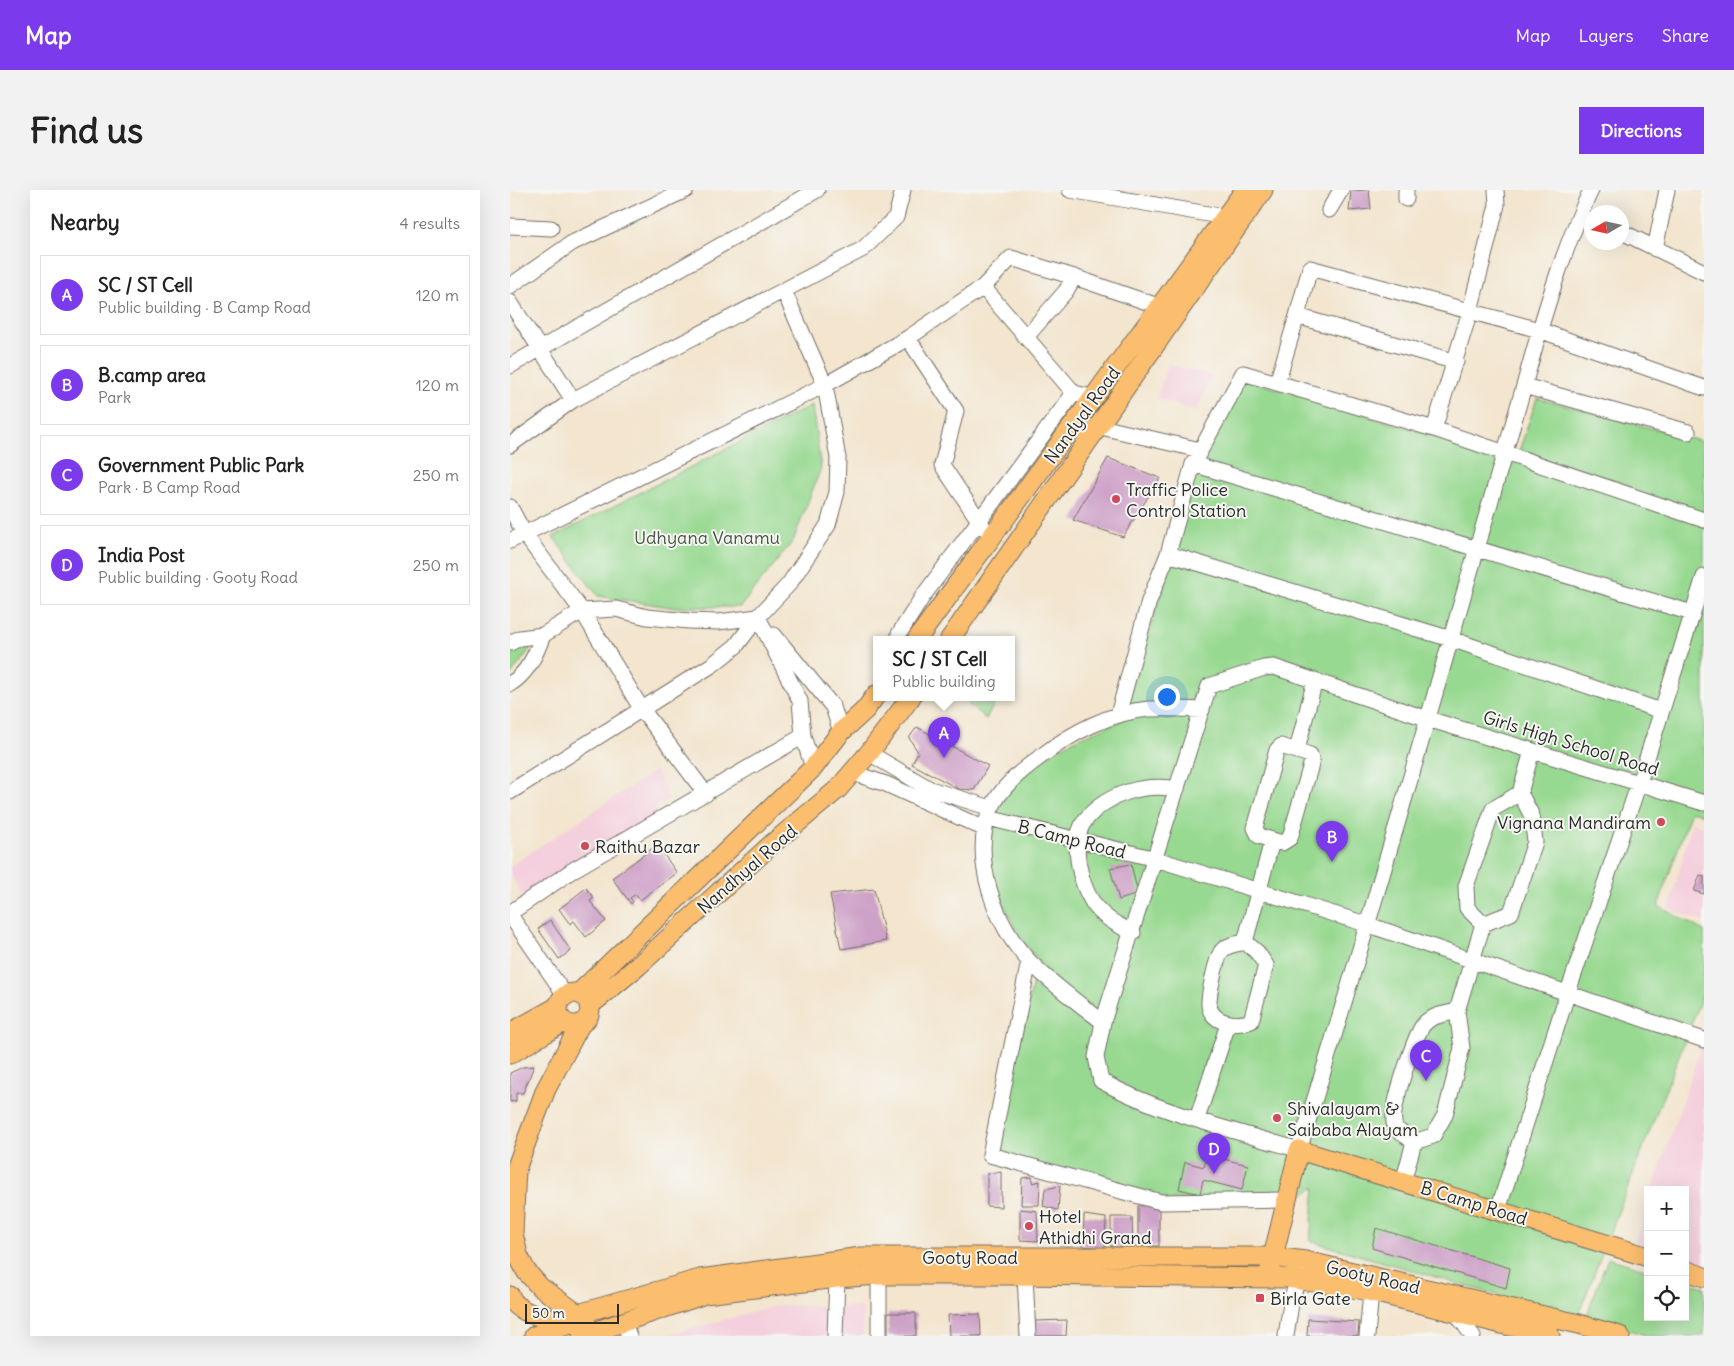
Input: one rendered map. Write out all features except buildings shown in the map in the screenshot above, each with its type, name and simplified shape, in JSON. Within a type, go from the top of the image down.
[{"type":"main road","name":"Nandyal Road","points":[[919,636],[1095,398],[1245,190]]},
{"type":"main road","name":"Nandyal Road","points":[[952,636],[1263,190]]},
{"type":"main road","points":[[510,1054],[573,1008],[813,768],[842,732],[865,710],[873,699]]},
{"type":"main road","points":[[865,710],[877,712],[894,721],[908,701]]},
{"type":"main road","name":"Nandhyal Road","points":[[573,1008],[638,966],[772,844],[838,789],[894,721]]},
{"type":"main road","points":[[813,768],[818,781],[838,789]]},
{"type":"main road","points":[[510,1033],[573,1008]]},
{"type":"main road","points":[[573,1008],[513,1178],[513,1233],[518,1255],[526,1271],[581,1326]]},
{"type":"main road","points":[[1268,1277],[1299,1150]]},
{"type":"main road","name":"B Camp Road","points":[[1299,1150],[1644,1256]]},
{"type":"main road","name":"Gooty Road","points":[[534,1336],[581,1326],[700,1279],[861,1257],[1274,1257],[1305,1261],[1579,1324],[1620,1336]]},
{"type":"main road","points":[[1689,1271],[1704,1277]]},
{"type":"main road","name":"Gooty Road","points":[[581,1326],[626,1329],[705,1294],[836,1278],[879,1275],[1268,1277],[1295,1288],[1371,1292],[1550,1336]]},
{"type":"main road","points":[[510,1296],[512,1302],[530,1313],[581,1326]]},
{"type":"main road","points":[[1455,1312],[1503,1336]]},
{"type":"street","points":[[510,286],[572,243],[686,190]]},
{"type":"street","points":[[510,366],[817,190]]},
{"type":"street","points":[[510,445],[573,400],[863,249],[896,217],[903,190]]},
{"type":"street","points":[[1070,190],[1168,205],[1225,217]]},
{"type":"street","points":[[1329,210],[1341,190]]},
{"type":"street","points":[[1434,429],[1470,311],[1497,205],[1496,190]]},
{"type":"street","points":[[1588,205],[1591,190]]},
{"type":"street","points":[[1655,250],[1667,190]]},
{"type":"street","points":[[1103,1022],[1029,961],[1012,938],[996,909],[986,880],[983,851],[988,818],[1014,776],[1049,750],[1080,731],[1118,715],[1148,709],[1202,710],[1133,933],[1103,1022],[1096,1057],[1102,1081],[1123,1092],[1198,1120],[1299,1150],[1369,925],[1539,330],[1584,218]]},
{"type":"street","points":[[510,226],[552,228]]},
{"type":"street","points":[[1629,236],[1704,272]]},
{"type":"street","points":[[510,541],[825,386],[908,338],[983,287],[1011,258],[1074,277],[1161,307]]},
{"type":"street","points":[[1277,383],[1310,268],[1539,330],[1704,388]]},
{"type":"street","points":[[1026,337],[1066,291],[1074,277]]},
{"type":"street","points":[[983,287],[1074,393],[1095,398]]},
{"type":"street","points":[[510,792],[712,665],[736,646],[758,617],[789,584],[828,524],[837,492],[838,458],[825,386],[784,291]]},
{"type":"street","points":[[510,302],[573,400]]},
{"type":"street","points":[[1297,316],[1456,362]]},
{"type":"street","points":[[908,338],[956,410],[942,466],[991,538]]},
{"type":"street","points":[[1118,715],[1149,601],[1168,554],[1193,464],[1243,374],[1434,429],[1704,520]]},
{"type":"street","points":[[1524,386],[1688,432]]},
{"type":"street","points":[[899,636],[923,596],[1074,393]]},
{"type":"street","points":[[1097,426],[1200,450]]},
{"type":"street","points":[[1193,464],[1692,613]]},
{"type":"street","points":[[510,507],[525,535],[582,611],[641,708],[706,794]]},
{"type":"street","points":[[1168,554],[1451,639],[1661,711]]},
{"type":"street","points":[[1498,1210],[1568,992],[1639,783],[1704,577]]},
{"type":"street","points":[[510,643],[520,638],[543,635],[582,611],[616,609],[647,617],[689,622],[718,622],[758,617]]},
{"type":"street","points":[[758,617],[833,707],[842,732]]},
{"type":"street","points":[[758,617],[800,701],[803,736],[813,768]]},
{"type":"street","points":[[510,684],[517,680],[534,659],[543,635]]},
{"type":"street","name":"Girls High School Road","points":[[1202,710],[1209,686],[1264,668],[1274,667],[1428,719],[1704,803]]},
{"type":"street","points":[[1297,750],[1315,680]]},
{"type":"street","points":[[573,1008],[510,914],[573,870],[803,736]]},
{"type":"street","points":[[1281,746],[1310,755],[1312,760],[1290,838],[1282,843],[1272,841],[1259,836],[1255,828],[1277,750],[1281,746]]},
{"type":"street","points":[[1483,924],[1467,908],[1466,886],[1493,809],[1520,793],[1532,751]]},
{"type":"street","points":[[869,752],[930,789],[988,818]]},
{"type":"street","name":"B Camp Road","points":[[853,773],[988,818],[1156,859],[1369,925],[1704,1040]]},
{"type":"street","points":[[1133,933],[1111,922],[1093,904],[1081,878],[1076,849],[1078,840],[1086,820],[1105,805],[1132,790],[1162,786],[1177,789]]},
{"type":"street","points":[[1483,924],[1511,913],[1535,842],[1532,816],[1520,793]]},
{"type":"street","points":[[1244,942],[1272,841]]},
{"type":"street","points":[[1414,1142],[1433,1136],[1445,1115],[1462,1048],[1457,1011],[1483,924]]},
{"type":"street","points":[[1244,942],[1257,952],[1266,965],[1250,1021],[1243,1024],[1228,1024],[1212,1012],[1208,1003],[1221,952],[1227,946],[1244,942]]},
{"type":"street","points":[[1029,961],[990,1155],[1161,1202],[1287,1200]]},
{"type":"street","points":[[1414,1142],[1394,1128],[1393,1113],[1417,1035],[1425,1023],[1435,1017],[1457,1011]]},
{"type":"street","points":[[1198,1120],[1228,1024]]},
{"type":"street","points":[[1403,1182],[1414,1142]]},
{"type":"street","points":[[1286,1336],[1295,1288],[1305,1261]]},
{"type":"street","points":[[879,1275],[879,1336]]},
{"type":"street","points":[[1026,1275],[1028,1336]]},
{"type":"street","points":[[835,1336],[836,1278]]},
{"type":"street","points":[[1367,1336],[1371,1292]]},
{"type":"street","points":[[1455,1312],[1473,1336]]},
{"type":"shaded area","points":[[1168,364],[1212,376],[1196,412],[1157,398]]},
{"type":"shaded area","name":"Raithu Bazar","points":[[656,770],[669,799],[655,808],[664,825],[526,905],[510,872],[510,866]]},
{"type":"shaded area","points":[[1692,822],[1704,827],[1704,922],[1669,909]]},
{"type":"shaded area","points":[[1704,1038],[1704,1263],[1689,1258],[1689,1186],[1653,1186]]},
{"type":"shaded area","points":[[1644,1215],[1644,1245],[1635,1242]]},
{"type":"shaded area","points":[[779,1305],[863,1307],[863,1336],[665,1336]]},
{"type":"green space","points":[[1244,379],[1516,460],[1537,398],[1704,442],[1704,815],[1691,811],[1658,906],[1704,931],[1704,991],[1577,1318],[1310,1241],[1315,1187],[1295,1199],[1159,1200],[995,1152],[1038,960],[1016,929],[998,889],[989,856],[990,828],[995,814],[1012,788],[1034,766],[1065,745],[1121,721],[1175,549],[1198,463]]},
{"type":"green space","name":"Udhyana Vanamu","points":[[812,405],[821,468],[793,541],[740,607],[670,607],[598,596],[553,537]]},
{"type":"green space","points":[[529,645],[530,649],[510,676],[510,650]]},
{"type":"green space","points":[[970,701],[996,701],[986,719],[968,704]]},
{"type":"green space","points":[[1608,1258],[1644,1269],[1644,1321],[1689,1321],[1689,1282],[1704,1287],[1704,1336],[1649,1336],[1586,1317]]},
{"type":"place","name":"Traffic Police Control Station","points":[[1116,499]]},
{"type":"place","name":"SC / ST Cell","points":[[944,758]]},
{"type":"place","name":"Vignana Mandiram","points":[[1661,822]]},
{"type":"place","name":"Raithu Bazar","points":[[585,846]]},
{"type":"place","name":"B.camp area","points":[[1332,862]]},
{"type":"place","name":"Government Public Park","points":[[1426,1081]]},
{"type":"place","name":"Shivalayam & Saibaba Alayam","points":[[1277,1118]]},
{"type":"place","name":"India Post","points":[[1214,1174]]},
{"type":"place","name":"Hotel Athidhi Grand","points":[[1029,1226]]},
{"type":"place","name":"Birla Gate","points":[[1260,1298]]}]
